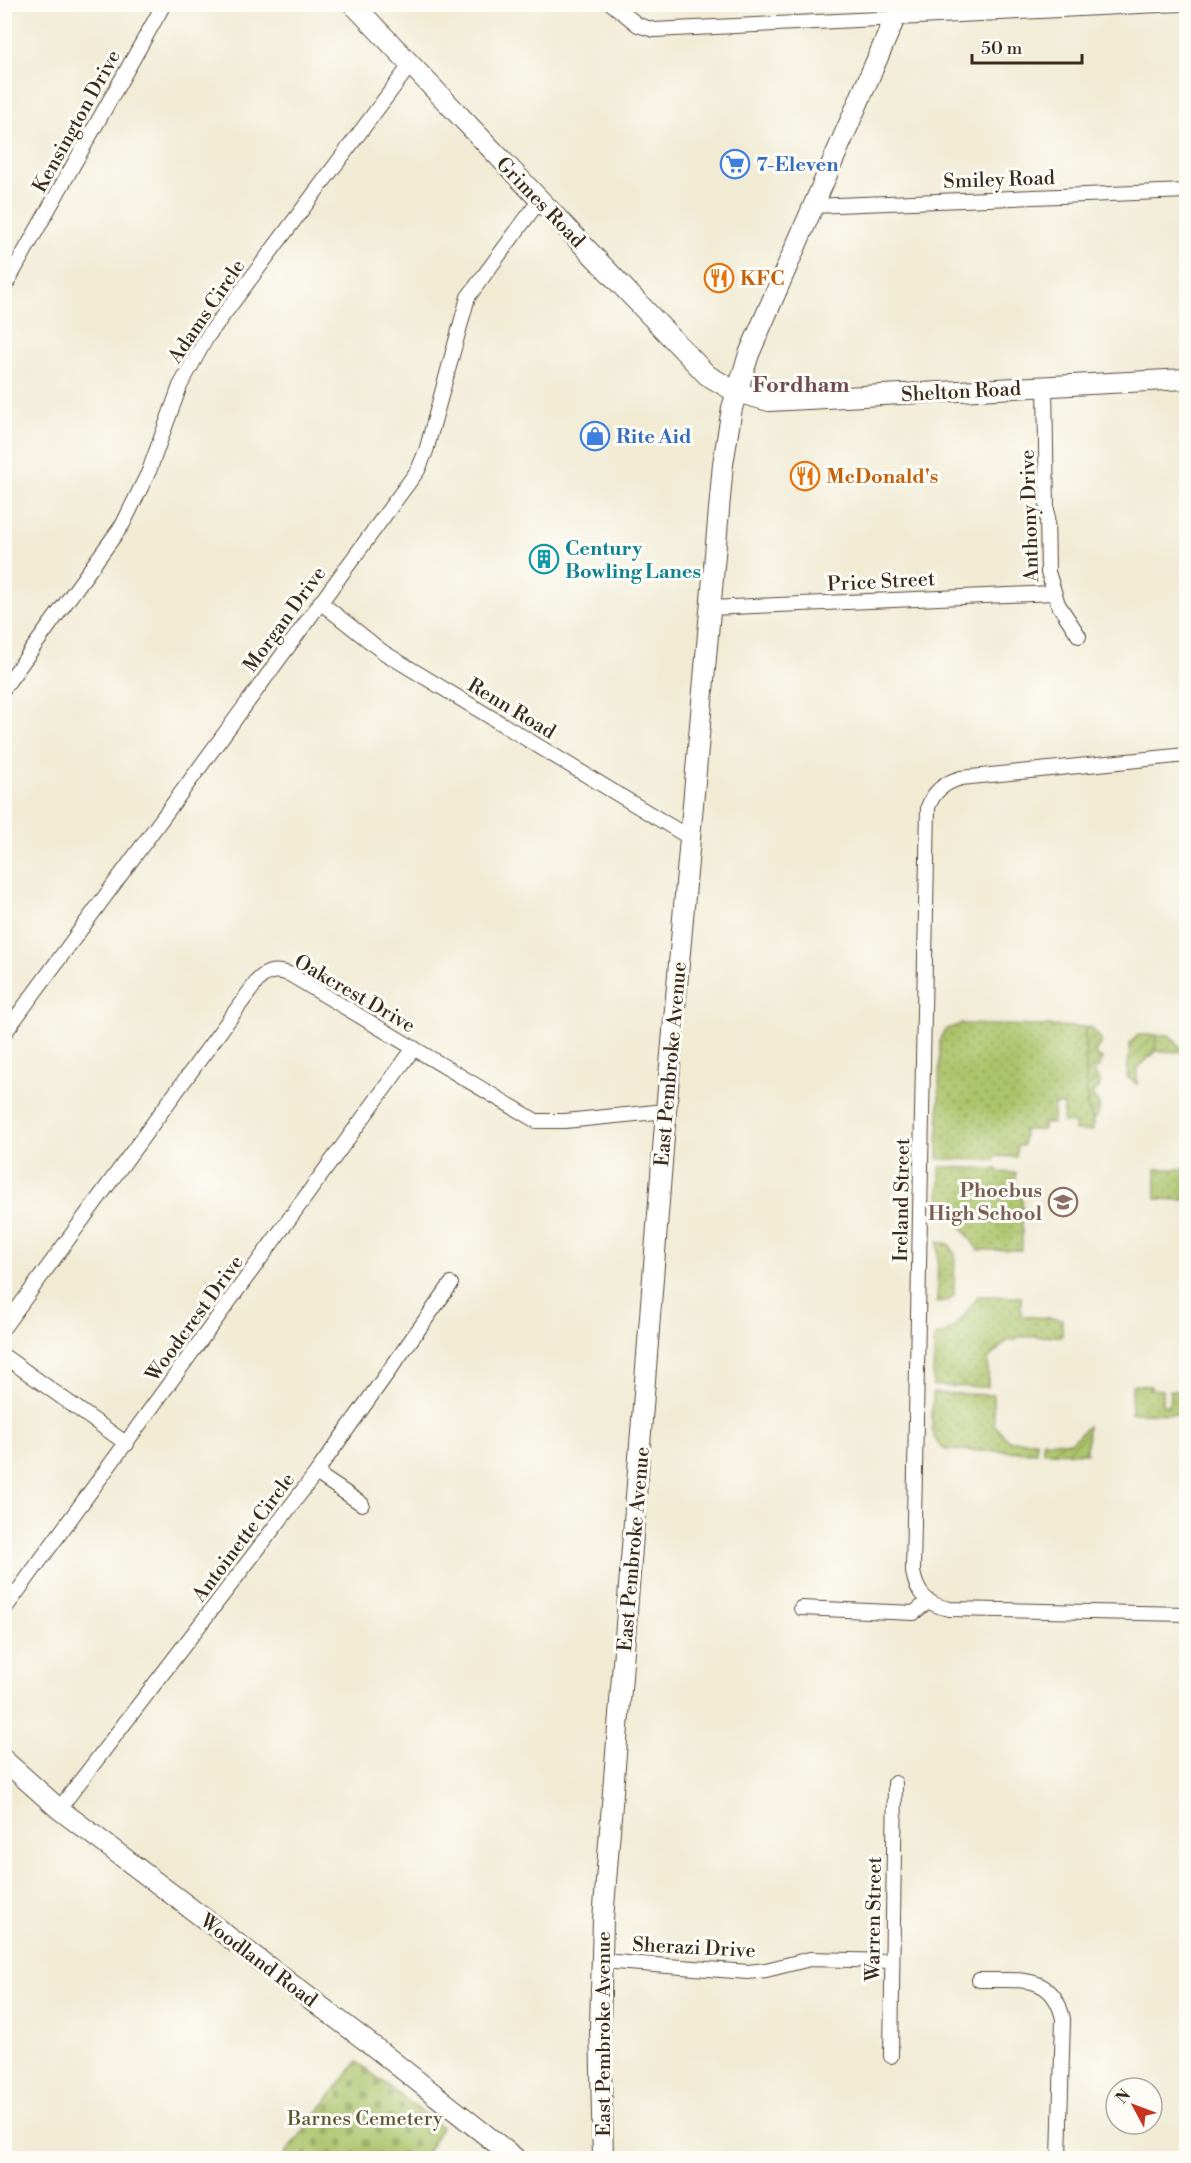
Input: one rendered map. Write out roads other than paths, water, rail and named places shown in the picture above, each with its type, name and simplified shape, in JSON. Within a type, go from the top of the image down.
[{"type":"main road","name":"Grimes Road","points":[[353,4],[707,375],[736,392]]},
{"type":"main road","name":"East Pembroke Avenue","points":[[603,2158],[601,1961],[666,1111],[723,464],[736,392],[749,354],[897,12]]},
{"type":"main road","name":"Shelton Road","points":[[736,392],[769,401],[1186,379]]},
{"type":"main road","name":"Woodland Road","points":[[4,1760],[59,1809],[373,2046],[515,2158]]},
{"type":"street","name":"Kensington Drive","points":[[4,288],[164,4]]},
{"type":"street","points":[[612,4],[638,24],[654,30],[897,12],[1180,4]]},
{"type":"street","name":"Adams Circle","points":[[4,688],[123,524],[149,471],[180,386],[207,337],[411,64]]},
{"type":"street","name":"Smiley Road","points":[[812,206],[1186,191]]},
{"type":"street","name":"Morgan Drive","points":[[4,1034],[418,470],[426,451],[468,297],[539,201]]},
{"type":"street","name":"Anthony Drive","points":[[1045,386],[1048,573],[1053,593],[1079,636]]},
{"type":"street","name":"Price Street","points":[[710,608],[1053,593]]},
{"type":"street","name":"Renn Road","points":[[320,603],[383,652],[690,838]]},
{"type":"street","name":"Ireland Street","points":[[927,1602],[915,1584],[913,1572],[928,807],[932,797],[940,788],[961,778],[1186,755]]},
{"type":"street","name":"Oakcrest Drive","points":[[4,1327],[264,975],[274,971],[289,974],[536,1121],[565,1121],[666,1111]]},
{"type":"street","name":"Woodcrest Drive","points":[[4,1610],[414,1048]]},
{"type":"street","name":"Antoinette Circle","points":[[59,1809],[316,1473],[452,1284]]},
{"type":"street","points":[[4,1356],[127,1444]]},
{"type":"street","points":[[316,1473],[362,1504]]},
{"type":"street","points":[[801,1608],[914,1613],[927,1602],[950,1610],[1186,1614]]},
{"type":"street","name":"Warren Street","points":[[891,2056],[895,1783]]},
{"type":"street","name":"Sherazi Drive","points":[[601,1961],[748,1972],[810,1959],[892,1961]]},
{"type":"street","points":[[979,1980],[1028,1982],[1041,1985],[1052,1993],[1060,2005],[1063,2019],[1059,2158]]},
{"type":"place","name":"7-Eleven","points":[[735,164]]},
{"type":"place","name":"KFC","points":[[719,278]]},
{"type":"place","name":"Rite Aid","points":[[595,436]]},
{"type":"place","name":"McDonald's","points":[[805,476]]},
{"type":"place","name":"Century Bowling Lanes","points":[[544,559]]},
{"type":"place","name":"Phoebus High School","points":[[1063,1202]]},
{"type":"district","name":"Fordham","points":[[801,384]]},
{"type":"park label","name":"Barnes Cemetery","points":[[365,2118]]}]
